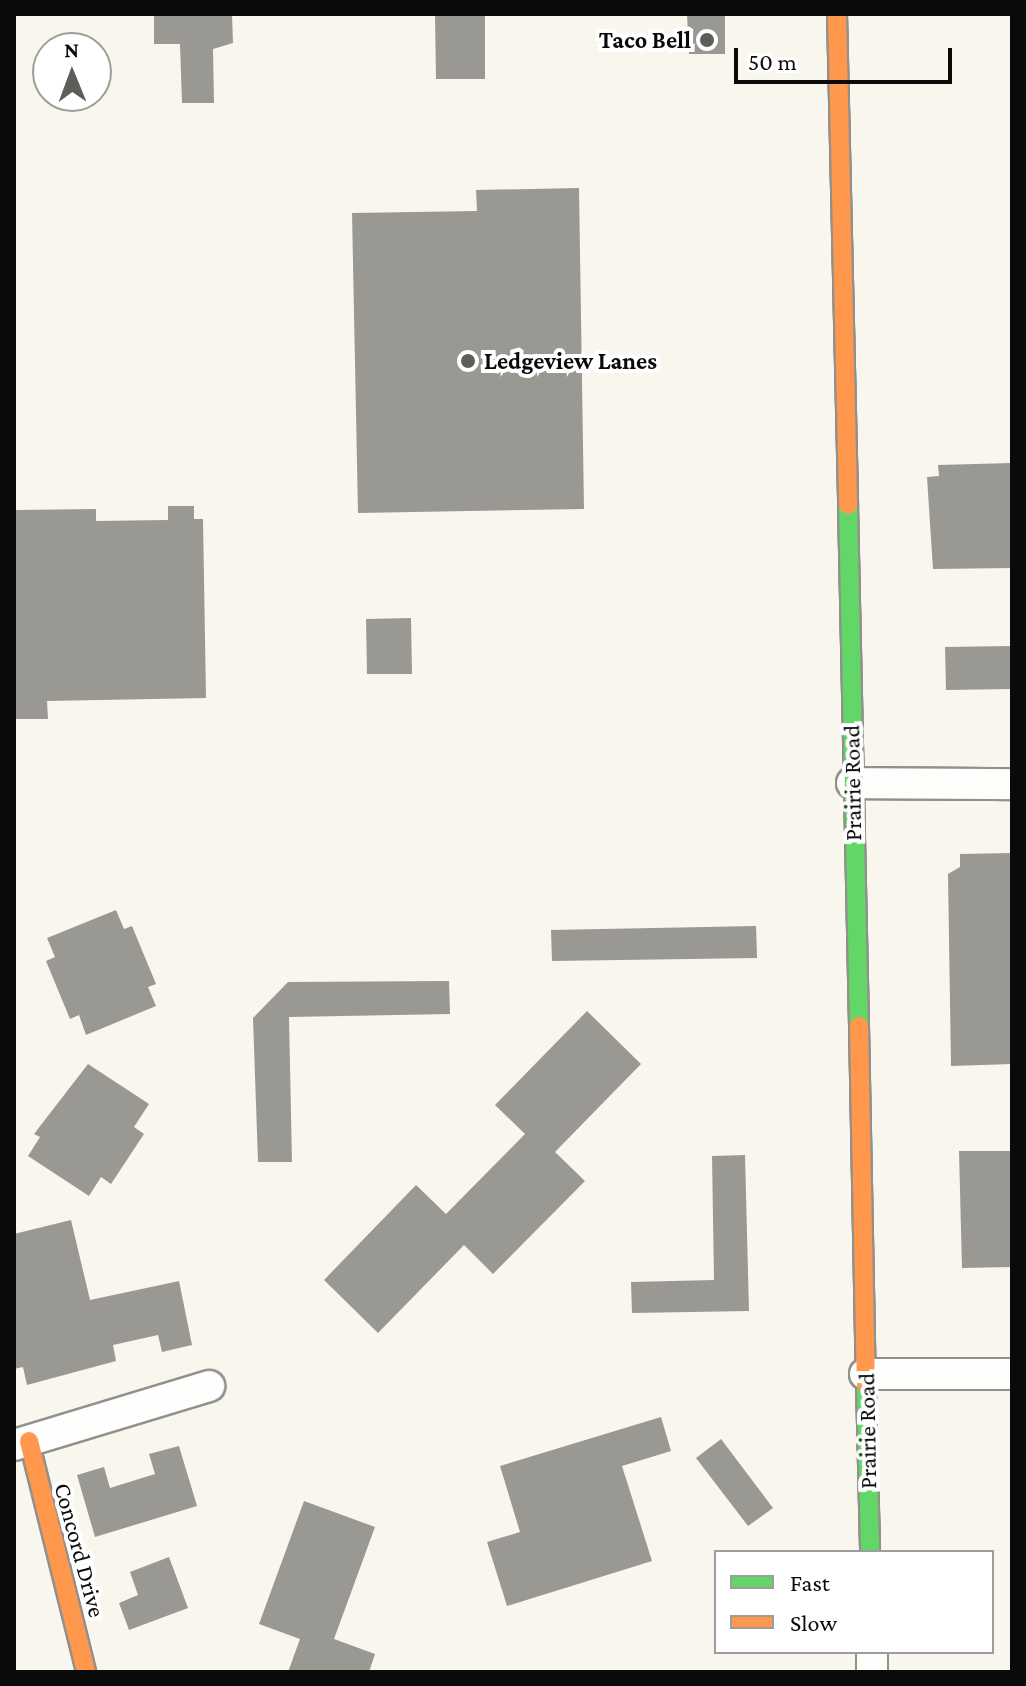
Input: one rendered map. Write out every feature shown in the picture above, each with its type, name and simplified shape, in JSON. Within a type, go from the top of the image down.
[{"type":"street","name":"Prairie Road","points":[[837,14],[870,1550]]},
{"type":"street","points":[[852,783],[1012,784]]},
{"type":"street","points":[[865,1374],[1012,1374]]},
{"type":"street","points":[[21,1443],[209,1386]]},
{"type":"street","name":"Concord Drive","points":[[21,1443],[86,1672]]},
{"type":"building","points":[[154,14],[232,14],[233,43],[213,49],[214,103],[182,103],[180,44],[154,44]]},
{"type":"building","points":[[435,14],[485,14],[485,79],[436,79]]},
{"type":"building","name":"Taco Bell","points":[[687,14],[725,14],[725,54],[689,54]]},
{"type":"building","name":"Ledgeview Lanes","points":[[579,188],[584,509],[358,513],[352,213],[477,211],[476,190]]},
{"type":"building","points":[[1012,463],[1011,568],[933,569],[927,477],[939,476],[938,465]]},
{"type":"building","points":[[168,506],[194,506],[194,519],[203,519],[206,698],[47,701],[48,719],[14,719],[16,510],[96,509],[96,521],[168,520]]},
{"type":"building","points":[[411,618],[412,674],[367,674],[366,619]]},
{"type":"building","points":[[1012,646],[1012,689],[946,690],[945,647]]},
{"type":"building","points":[[1012,853],[1012,1064],[951,1066],[948,874],[960,867],[960,854]]},
{"type":"building","points":[[116,910],[124,929],[132,926],[156,984],[148,987],[156,1006],[86,1035],[79,1015],[70,1019],[46,961],[55,957],[47,938]]},
{"type":"building","points":[[756,926],[757,958],[552,961],[551,930]]},
{"type":"building","points":[[449,981],[450,1014],[289,1017],[292,1162],[258,1162],[253,1018],[288,982]]},
{"type":"building","points":[[587,1011],[641,1064],[555,1152],[585,1181],[493,1274],[464,1245],[378,1333],[324,1280],[416,1185],[446,1214],[525,1134],[495,1105]]},
{"type":"building","points":[[88,1064],[149,1104],[134,1127],[144,1134],[111,1184],[101,1177],[89,1196],[28,1156],[40,1137],[34,1134]]},
{"type":"building","points":[[959,1151],[1012,1151],[1012,1267],[962,1268]]},
{"type":"building","points":[[745,1155],[749,1311],[632,1313],[631,1282],[714,1280],[712,1156]]},
{"type":"building","points":[[71,1220],[90,1300],[179,1281],[192,1345],[162,1352],[158,1335],[113,1345],[116,1361],[27,1385],[23,1367],[14,1369],[14,1234]]},
{"type":"building","points":[[661,1417],[671,1451],[622,1466],[652,1561],[507,1606],[487,1542],[520,1532],[500,1466]]},
{"type":"building","points":[[721,1439],[773,1508],[748,1526],[696,1458]]},
{"type":"building","points":[[179,1446],[197,1506],[95,1537],[77,1475],[104,1467],[110,1488],[155,1474],[149,1454]]},
{"type":"building","points":[[304,1501],[375,1527],[334,1639],[375,1654],[369,1672],[288,1672],[300,1639],[259,1624]]},
{"type":"building","points":[[169,1557],[188,1608],[129,1630],[119,1603],[138,1595],[130,1572]]},
{"type":"traffic: fast","points":[[848,505],[859,1026]]},
{"type":"traffic: fast","points":[[866,1384],[870,1550]]},
{"type":"traffic: slow","points":[[837,14],[848,505]]},
{"type":"traffic: slow","points":[[859,1026],[866,1384]]},
{"type":"traffic: slow","points":[[29,1441],[86,1672]]},
{"type":"place","name":"Taco Bell","points":[[707,40]]},
{"type":"place","name":"Ledgeview Lanes","points":[[468,361]]}]
